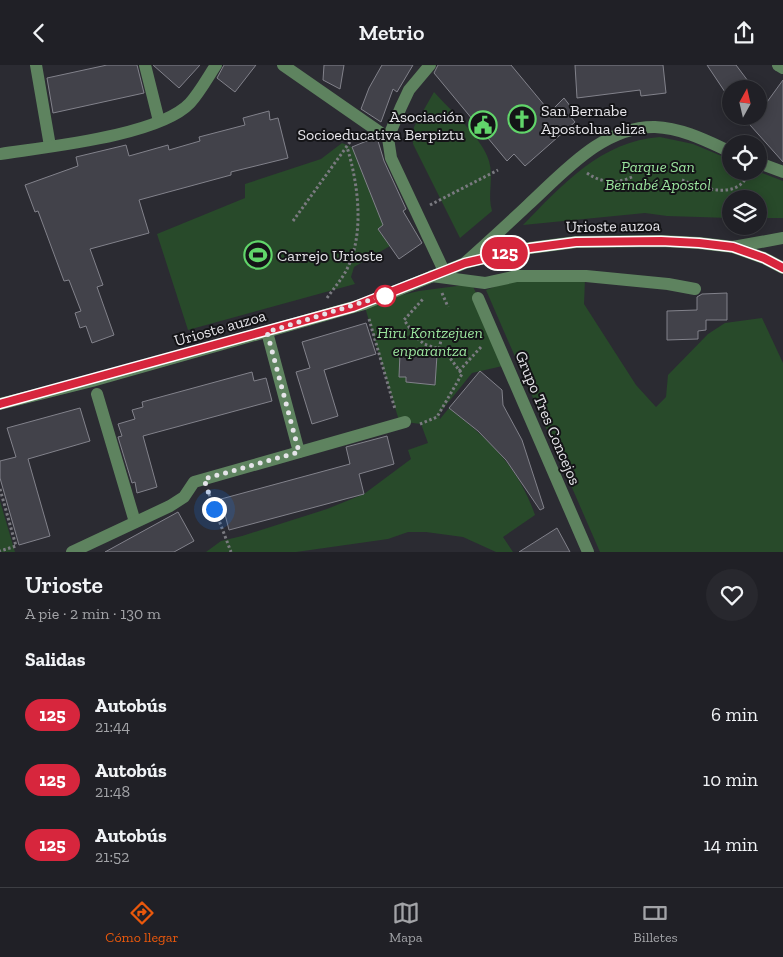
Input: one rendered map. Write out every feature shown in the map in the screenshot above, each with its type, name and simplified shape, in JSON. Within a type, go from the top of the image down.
[{"type":"street","points":[[36,65],[50,146]]},
{"type":"street","points":[[145,65],[159,121]]},
{"type":"street","points":[[0,154],[107,137],[159,121],[182,110],[190,103],[216,65]]},
{"type":"street","points":[[282,65],[388,138]]},
{"type":"street","points":[[430,65],[409,90],[388,138],[391,158],[416,212],[438,273],[485,283],[517,276],[586,276],[668,284],[695,289]]},
{"type":"street","points":[[778,65],[783,68]]},
{"type":"street","name":"Urioste auzoa","points":[[465,263],[574,163],[598,145],[622,133],[639,128],[656,127],[679,131],[722,148]]},
{"type":"street","points":[[767,166],[783,172]]},
{"type":"street","name":"Urioste auzoa","points":[[733,247],[783,238]]},
{"type":"street","name":"Urioste auzoa","points":[[1,404],[364,304],[465,263],[515,250],[576,242],[661,241],[733,247],[764,258],[783,268]]},
{"type":"street","name":"Grupo Tres Concejos","points":[[478,297],[588,552]]},
{"type":"street","points":[[267,332],[299,452]]},
{"type":"street","points":[[97,394],[134,522]]},
{"type":"street","points":[[72,552],[184,497],[194,481],[402,423]]},
{"type":"path","points":[[293,221],[364,122]]},
{"type":"path","points":[[313,319],[347,269],[356,243],[356,185],[347,147]]},
{"type":"path","points":[[574,163],[592,177],[607,182],[621,182],[632,177]]},
{"type":"path","points":[[416,212],[498,170]]},
{"type":"path","points":[[682,180],[715,190],[731,190],[741,184],[743,180]]},
{"type":"path","points":[[440,290],[448,307]]},
{"type":"path","points":[[364,304],[402,423],[416,425],[426,423],[437,417],[462,375],[447,354],[424,344],[404,320],[423,298]]},
{"type":"path","points":[[460,371],[494,334]]},
{"type":"path","points":[[439,349],[442,336]]},
{"type":"path","points":[[204,479],[230,552]]},
{"type":"path","points":[[0,489],[16,546],[0,551]]},
{"type":"green space","points":[[434,92],[473,134],[486,152],[489,161],[492,211],[460,238],[413,144],[414,127]]},
{"type":"green space","name":"Parque San Bernabé Apostol","points":[[660,137],[693,144],[722,156],[722,180],[767,180],[767,175],[783,181],[783,218],[767,218],[767,190],[722,190],[722,218],[667,216],[645,213],[523,225],[584,167],[619,147],[639,140]]},
{"type":"green space","points":[[342,143],[352,147],[385,224],[378,229],[390,246],[354,267],[351,277],[355,284],[188,330],[157,234],[245,198],[245,184],[321,159]]},
{"type":"green space","points":[[585,279],[584,304],[636,385],[656,407],[666,397],[668,375],[708,334],[725,323],[762,318],[783,363],[783,552],[600,552],[486,290],[507,282]]},
{"type":"green space","name":"Hiru Kontzejuen enparantza","points":[[472,284],[507,365],[472,373],[439,414],[440,419],[449,408],[477,431],[501,455],[520,482],[535,515],[503,537],[513,552],[496,552],[463,537],[426,532],[408,532],[388,539],[296,552],[206,552],[221,541],[327,509],[364,494],[411,459],[408,450],[428,443],[421,424],[405,422],[400,424],[364,304],[419,291]]},
{"type":"green space","points":[[0,501],[15,552],[0,552]]},
{"type":"building","points":[[107,65],[137,65],[144,93],[53,113],[47,78]]},
{"type":"building","points":[[153,65],[200,65],[179,88]]},
{"type":"building","points":[[224,65],[256,65],[235,92],[217,78]]},
{"type":"building","points":[[324,65],[344,65],[340,89],[323,80]]},
{"type":"building","points":[[382,65],[413,65],[397,92],[393,89],[381,122],[361,109],[369,88]]},
{"type":"building","name":"San Bernabe Apostolua eliza","points":[[438,65],[511,65],[550,112],[564,98],[574,111],[569,115],[575,122],[525,166],[514,154],[507,161],[434,73]]},
{"type":"building","points":[[575,65],[663,65],[666,93],[641,96],[640,90],[577,98]]},
{"type":"building","points":[[707,65],[736,65],[747,80],[722,80],[722,88]]},
{"type":"building","points":[[783,80],[783,162],[767,144],[767,135],[759,135],[750,125],[768,125],[768,101]]},
{"type":"building","points":[[269,111],[270,120],[278,118],[288,158],[231,172],[231,175],[139,200],[149,233],[90,249],[103,285],[97,287],[114,335],[92,343],[86,326],[80,328],[75,313],[81,311],[69,280],[64,281],[38,211],[35,212],[25,185],[78,166],[76,157],[126,145],[129,156],[168,145],[169,150],[200,141],[199,137],[245,125],[243,118]]},
{"type":"building","points":[[374,138],[378,141],[384,161],[406,209],[403,211],[422,243],[399,259],[378,229],[383,225],[352,147]]},
{"type":"building","points":[[727,293],[727,320],[706,320],[706,330],[698,331],[698,339],[667,340],[667,311],[697,310],[697,297],[702,294]]},
{"type":"building","points":[[366,323],[376,354],[324,370],[338,416],[312,424],[296,372],[310,368],[302,342]]},
{"type":"building","points":[[400,353],[437,355],[435,385],[406,382],[406,377],[399,377]]},
{"type":"building","points":[[480,371],[502,390],[503,405],[522,440],[544,508],[540,510],[506,460],[478,431],[449,408]]},
{"type":"building","points":[[252,372],[254,381],[266,378],[272,401],[143,436],[157,487],[137,493],[135,482],[132,483],[118,437],[122,436],[118,424],[135,419],[132,410],[143,407],[142,402]]},
{"type":"building","points":[[80,408],[90,441],[28,459],[50,536],[19,545],[0,478],[0,461],[16,457],[7,428]]},
{"type":"building","points":[[387,436],[394,464],[359,474],[364,494],[229,530],[221,499],[350,464],[346,447]]},
{"type":"building","points":[[178,512],[194,541],[174,552],[105,552]]},
{"type":"building","points":[[557,528],[570,552],[519,552]]},
{"type":"bus line","name":"125","points":[[0,404],[92,381],[364,304],[465,263],[515,250],[576,242],[661,241],[699,243],[733,247],[764,258],[783,268]]},
{"type":"place","name":"San Bernabe Apostolua eliza","points":[[522,119]]},
{"type":"place","name":"Asociación Socioeducativa Berpiztu","points":[[483,125]]},
{"type":"place","name":"Carrejo Urioste","points":[[258,255]]},
{"type":"route","points":[[214,509],[204,479],[299,452],[267,332],[364,304],[389,294],[385,296]]}]
